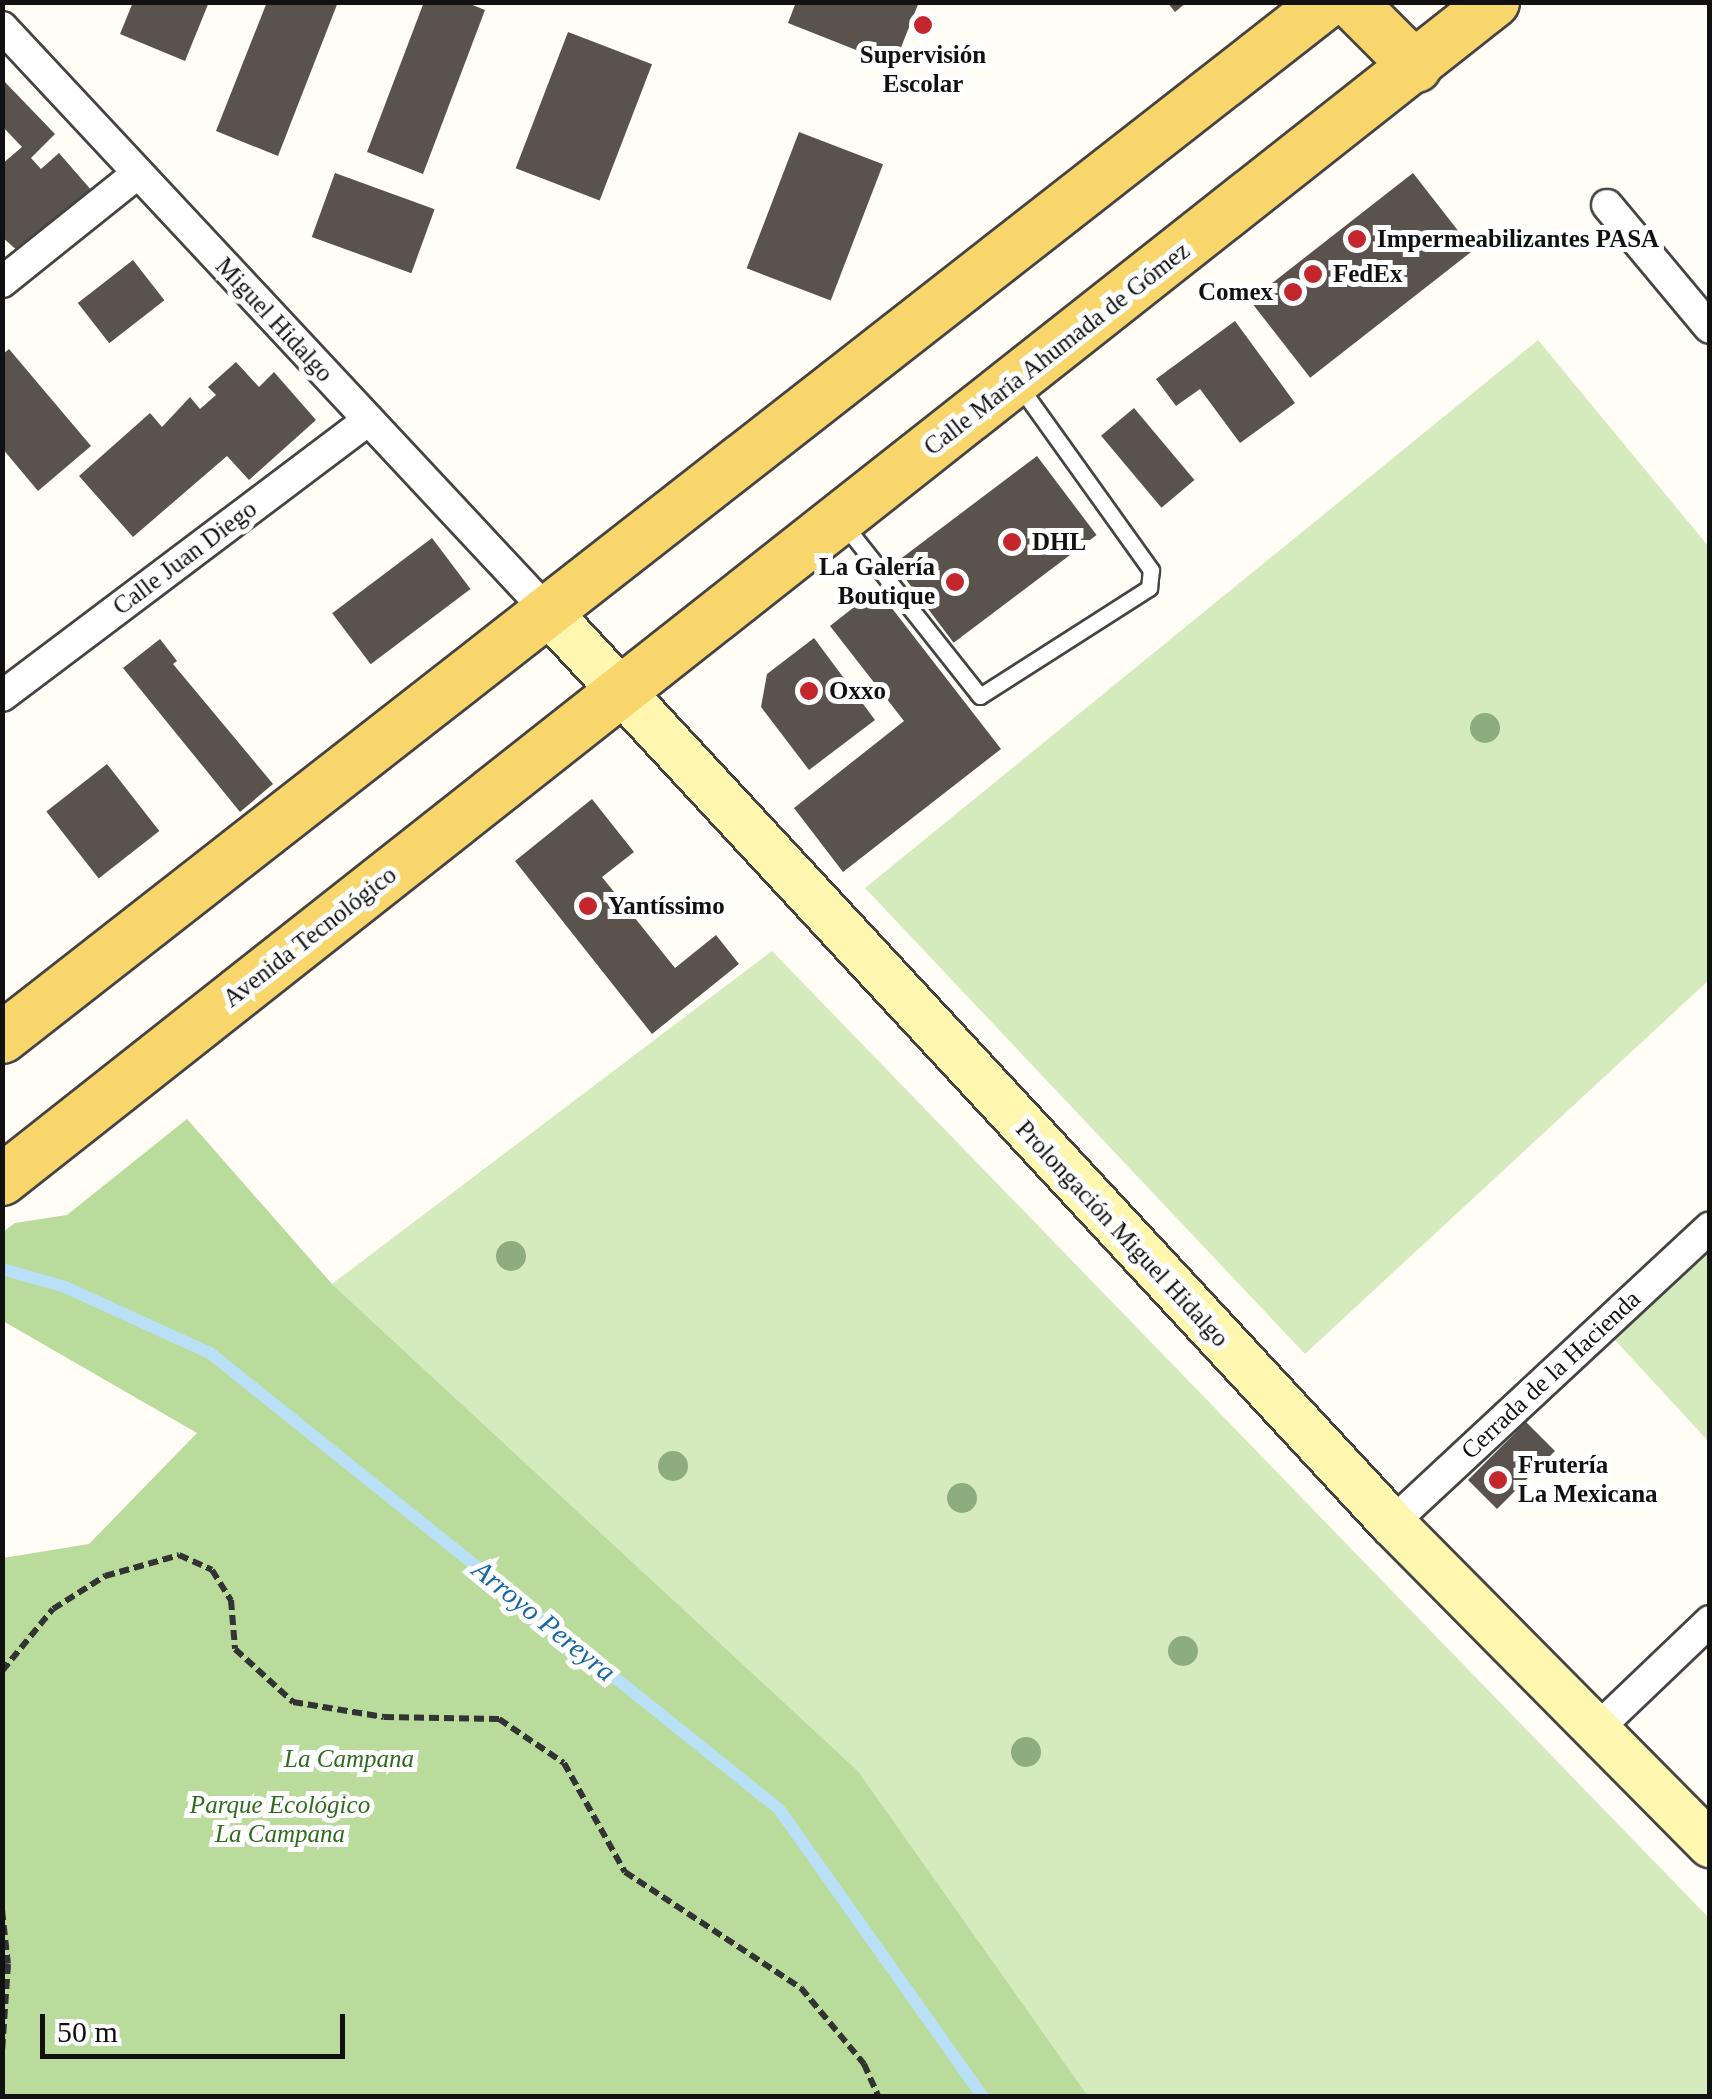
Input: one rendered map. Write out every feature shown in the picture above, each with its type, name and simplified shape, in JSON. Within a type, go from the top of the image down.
[{"type":"main road","points":[[2,1038],[1327,2]]},
{"type":"main road","points":[[1351,2],[1416,67]]},
{"type":"main road","name":"Calle María Ahumada de Gómez","points":[[618,695],[1494,2]]},
{"type":"main road","name":"Prolongación Miguel Hidalgo","points":[[548,612],[618,695],[1392,1523],[1710,1844]]},
{"type":"main road","name":"Avenida Tecnológico","points":[[2,1180],[618,695]]},
{"type":"street","name":"Miguel Hidalgo","points":[[2,27],[548,612]]},
{"type":"street","points":[[2,282],[138,173]]},
{"type":"street","points":[[1607,205],[1698,290],[1710,328]]},
{"type":"street","name":"Calle Juan Diego","points":[[2,696],[367,421]]},
{"type":"street","name":"Cerrada de la Hacienda","points":[[1392,1523],[1710,1228]]},
{"type":"street","points":[[1595,1731],[1710,1620]]},
{"type":"lane","points":[[840,520],[980,696],[1150,588],[1151,570],[1016,381]]},
{"type":"path","points":[[2,1671],[53,1608],[105,1576],[179,1555],[212,1570],[231,1600],[235,1648],[292,1702],[384,1717],[500,1719],[564,1763],[625,1872],[801,1988],[864,2064],[878,2096]]},
{"type":"path","points":[[2,1910],[2,2051]]},
{"type":"green space","points":[[1538,340],[1709,547],[1709,980],[1305,1354],[865,888]]},
{"type":"green space","points":[[772,951],[1709,1918],[1709,2096],[1088,2096],[858,1771],[332,1284]]},
{"type":"green space","name":"La Campana","points":[[187,1119],[332,1284],[858,1771],[1088,2096],[3,2096],[3,1558],[89,1544],[197,1433],[3,1321],[3,1232],[15,1223],[67,1215]]},
{"type":"green space","points":[[1709,1251],[1709,1442],[1614,1339]]},
{"type":"building","points":[[133,2],[209,2],[185,61],[120,34]]},
{"type":"building","points":[[267,2],[338,2],[278,156],[216,131]]},
{"type":"building","points":[[424,2],[465,2],[485,10],[423,174],[367,152]]},
{"type":"building","points":[[796,2],[919,2],[894,65],[788,23]]},
{"type":"building","points":[[1167,2],[1187,2],[1175,12]]},
{"type":"building","points":[[568,32],[652,64],[600,201],[516,168]]},
{"type":"building","points":[[2,79],[55,134],[31,158],[41,169],[59,153],[92,191],[20,253],[2,237],[2,164],[22,147],[2,126]]},
{"type":"building","points":[[799,132],[883,164],[831,301],[747,268]]},
{"type":"building","points":[[335,173],[435,209],[411,273],[312,237]]},
{"type":"building","points":[[1413,173],[1473,250],[1310,378],[1250,300]]},
{"type":"building","points":[[133,260],[164,300],[109,343],[78,303]]},
{"type":"building","points":[[1235,321],[1295,403],[1240,443],[1200,389],[1176,406],[1156,379]]},
{"type":"building","points":[[9,349],[91,446],[38,491],[2,448],[2,355]]},
{"type":"building","points":[[236,362],[259,387],[274,372],[316,420],[249,480],[227,456],[133,537],[79,476],[150,413],[162,427],[190,397],[200,409],[216,395],[208,387]]},
{"type":"building","points":[[1134,408],[1194,480],[1161,508],[1101,436]]},
{"type":"building","points":[[1037,456],[1097,535],[954,643],[894,564]]},
{"type":"building","points":[[432,538],[471,589],[371,664],[332,613]]},
{"type":"building","points":[[877,589],[1001,749],[843,872],[794,808],[904,721],[830,626]]},
{"type":"building","name":"Oxxo","points":[[814,638],[875,720],[809,770],[761,707],[767,674]]},
{"type":"building","points":[[160,639],[177,661],[173,664],[273,784],[240,812],[123,668]]},
{"type":"building","points":[[107,764],[159,831],[99,878],[46,811]]},
{"type":"building","name":"Yantíssimo","points":[[592,799],[634,852],[602,877],[675,968],[716,935],[739,964],[652,1034],[515,861]]},
{"type":"building","points":[[1526,1422],[1555,1451],[1497,1509],[1468,1480]]},
{"type":"waterway","name":"Arroyo Pereyra","points":[[2,1269],[65,1287],[210,1353],[779,1809],[982,2096]]},
{"type":"place","name":"Supervisión Escolar","points":[[923,25]]},
{"type":"place","name":"Impermeabilizantes PASA","points":[[1357,239]]},
{"type":"place","name":"FedEx","points":[[1313,274]]},
{"type":"place","name":"Comex","points":[[1293,292]]},
{"type":"place","name":"DHL","points":[[1012,542]]},
{"type":"place","name":"La Galería Boutique","points":[[955,582]]},
{"type":"place","name":"Oxxo","points":[[809,691]]},
{"type":"place","name":"Yantíssimo","points":[[588,906]]},
{"type":"place","name":"Frutería La Mexicana","points":[[1498,1480]]},
{"type":"park label","name":"Parque Ecológico La Campana","points":[[280,1820]]}]
